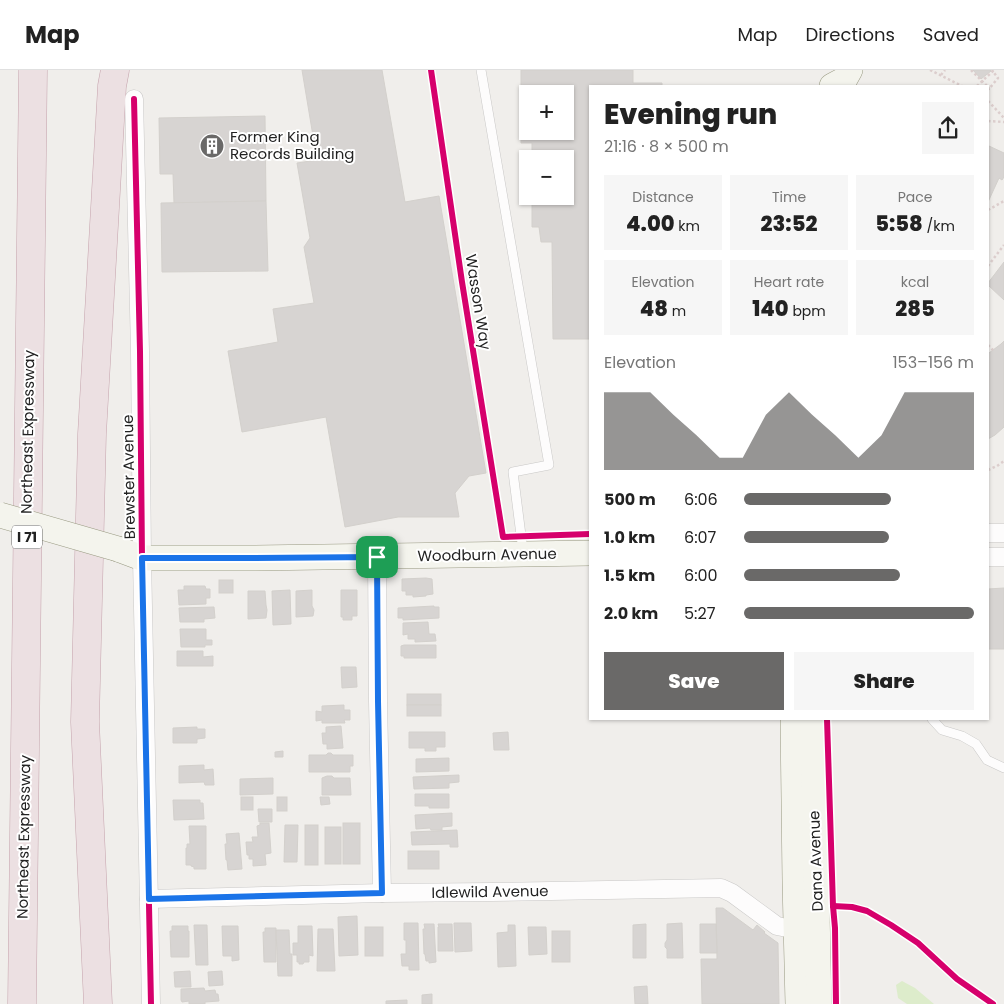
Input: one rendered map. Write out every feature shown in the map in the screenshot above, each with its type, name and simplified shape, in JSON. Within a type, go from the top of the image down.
[{"type":"highway","name":"Northeast Expressway","points":[[22,1004],[33,70]]},
{"type":"highway","points":[[98,1004],[84,722],[92,434],[112,86],[115,70]]},
{"type":"street","points":[[828,85],[829,70]]},
{"type":"street","points":[[834,85],[845,79],[850,70]]},
{"type":"street","name":"Brewster Avenue","points":[[134,99],[151,1004]]},
{"type":"street","name":"Woodburn Avenue","points":[[0,515],[142,558],[377,557],[589,553]]},
{"type":"street","points":[[989,533],[1004,533]]},
{"type":"street","points":[[377,557],[382,893]]},
{"type":"street","points":[[989,557],[1004,557]]},
{"type":"street","name":"Dana Avenue","points":[[793,720],[807,929],[819,1004]]},
{"type":"street","name":"Dana Avenue","points":[[798,1004],[807,929],[813,720]]},
{"type":"street","name":"Idlewild Avenue","points":[[149,899],[382,893],[721,888],[732,892],[777,926],[807,929]]},
{"type":"lane","points":[[481,70],[549,465],[513,472],[523,554]]},
{"type":"lane","points":[[933,720],[942,730],[962,736],[976,744],[987,760],[1004,768]]},
{"type":"path","points":[[930,70],[960,85]]},
{"type":"path","points":[[941,75],[945,70]]},
{"type":"path","points":[[971,70],[985,85]]},
{"type":"path","points":[[978,85],[993,70],[998,78],[989,89]]},
{"type":"path","points":[[989,102],[1004,118]]},
{"type":"path","points":[[989,121],[1004,122]]},
{"type":"path","points":[[989,209],[1004,201]]},
{"type":"path","points":[[989,265],[1004,244]]},
{"type":"path","points":[[989,346],[993,350]]},
{"type":"path","points":[[989,470],[1004,461]]},
{"type":"green space","points":[[902,981],[915,988],[934,1004],[907,1004],[898,998],[896,985]]},
{"type":"building","points":[[302,70],[382,70],[405,202],[439,196],[486,473],[469,476],[455,493],[459,517],[398,517],[345,527],[326,417],[242,432],[228,351],[278,342],[273,309],[314,303],[304,247],[310,238],[297,163],[317,160]]},
{"type":"building","points":[[521,70],[633,70],[633,83],[662,83],[662,85],[589,85],[589,339],[553,339],[552,242],[541,242],[539,227],[532,227],[532,205],[574,205],[574,150],[532,150],[532,143],[521,143],[521,140],[574,140],[574,85],[521,85]]},
{"type":"building","points":[[973,70],[990,70],[991,71],[981,79]]},
{"type":"building","name":"Former King Records Building","points":[[265,116],[266,201],[174,203],[173,174],[160,174],[159,118]]},
{"type":"building","points":[[989,146],[1004,153],[1004,177],[1002,180],[999,178],[989,200]]},
{"type":"building","points":[[266,201],[268,271],[162,272],[161,203]]},
{"type":"building","points":[[1004,262],[1004,300],[989,286],[989,282]]},
{"type":"building","points":[[1004,341],[1004,427],[989,438],[989,353]]},
{"type":"building","points":[[402,579],[432,579],[433,594],[413,597],[413,595],[406,595],[406,591],[402,591]]},
{"type":"building","points":[[219,580],[233,580],[233,593],[219,593]]},
{"type":"building","points":[[184,586],[205,586],[206,589],[210,589],[210,598],[206,598],[206,604],[179,605],[178,590],[184,590]]},
{"type":"building","points":[[1004,588],[1004,649],[989,649],[989,589]]},
{"type":"building","points":[[290,590],[291,624],[273,625],[272,591]]},
{"type":"building","points":[[312,590],[313,616],[296,617],[296,591]]},
{"type":"building","points":[[341,590],[357,590],[357,616],[352,616],[352,620],[343,620],[343,617],[341,617]]},
{"type":"building","points":[[248,591],[265,591],[266,618],[248,619]]},
{"type":"building","points":[[214,607],[215,618],[204,619],[204,622],[180,622],[179,608]]},
{"type":"building","points":[[439,607],[439,618],[403,620],[403,618],[398,618],[398,608]]},
{"type":"building","points":[[428,622],[429,634],[435,634],[436,641],[415,642],[415,639],[408,639],[408,634],[403,635],[403,623]]},
{"type":"building","points":[[180,629],[206,629],[206,640],[212,640],[212,645],[205,645],[205,647],[181,647]]},
{"type":"building","points":[[436,645],[436,658],[404,658],[404,656],[401,656],[401,646]]},
{"type":"building","points":[[177,651],[203,651],[203,657],[213,656],[213,666],[177,666]]},
{"type":"building","points":[[341,667],[356,667],[357,687],[342,688]]},
{"type":"building","points":[[407,694],[441,694],[441,705],[407,705]]},
{"type":"building","points":[[344,705],[344,710],[350,710],[350,720],[344,720],[345,723],[322,723],[322,720],[316,721],[316,711],[322,712],[322,706]]},
{"type":"building","points":[[407,705],[441,705],[441,716],[407,716]]},
{"type":"building","points":[[341,726],[343,748],[327,749],[327,744],[323,744],[322,733],[326,733],[326,727]]},
{"type":"building","points":[[197,727],[197,729],[205,729],[205,738],[197,739],[197,743],[173,743],[173,728]]},
{"type":"building","points":[[409,732],[445,732],[445,747],[436,747],[436,751],[425,751],[425,748],[409,748]]},
{"type":"building","points":[[508,732],[509,750],[494,750],[493,733]]},
{"type":"building","points":[[283,751],[283,757],[275,757],[275,752]]},
{"type":"building","points":[[328,753],[333,755],[353,755],[353,766],[350,766],[350,772],[309,772],[309,755],[326,755]]},
{"type":"building","points":[[449,758],[449,771],[416,772],[416,759]]},
{"type":"building","points":[[204,765],[204,770],[213,769],[214,785],[205,785],[204,782],[179,783],[179,766]]},
{"type":"building","points":[[459,775],[459,782],[449,783],[449,788],[414,789],[413,777]]},
{"type":"building","points":[[327,776],[350,778],[351,795],[322,795],[322,778]]},
{"type":"building","points":[[273,778],[273,794],[240,795],[240,779]]},
{"type":"building","points":[[415,794],[449,794],[449,808],[415,806]]},
{"type":"building","points":[[241,797],[253,797],[253,810],[241,810]]},
{"type":"building","points":[[277,797],[287,797],[287,811],[277,811]]},
{"type":"building","points":[[320,797],[329,797],[330,804],[321,805]]},
{"type":"building","points":[[173,800],[200,800],[200,803],[203,803],[204,819],[174,820]]},
{"type":"building","points":[[258,809],[272,809],[272,822],[259,822]]},
{"type":"building","points":[[452,813],[452,826],[442,827],[442,830],[431,830],[430,828],[416,829],[415,815]]},
{"type":"building","points":[[260,823],[269,823],[271,853],[265,854],[266,865],[253,866],[253,859],[249,859],[249,855],[247,855],[246,842],[253,842],[252,837],[258,837],[257,826]]},
{"type":"building","points":[[343,823],[360,823],[360,864],[343,864]]},
{"type":"building","points":[[285,825],[298,825],[297,862],[284,862]]},
{"type":"building","points":[[305,825],[318,825],[318,865],[305,865]]},
{"type":"building","points":[[189,826],[206,826],[206,869],[194,869],[191,865],[186,865],[186,848],[187,844],[190,844]]},
{"type":"building","points":[[325,827],[341,827],[341,864],[325,864]]},
{"type":"building","points":[[457,830],[458,847],[450,847],[450,844],[412,845],[411,832]]},
{"type":"building","points":[[239,833],[242,869],[228,870],[225,844],[227,844],[226,834]]},
{"type":"building","points":[[408,851],[439,851],[439,869],[408,869]]},
{"type":"building","points":[[716,908],[723,908],[753,930],[757,925],[764,933],[778,943],[779,1004],[702,1004],[701,959],[717,959]]},
{"type":"building","points":[[357,916],[358,955],[339,956],[338,917]]},
{"type":"building","points":[[404,923],[418,923],[419,970],[409,970],[409,966],[402,966],[401,954],[406,954]]},
{"type":"building","points":[[454,923],[471,923],[472,951],[455,952]]},
{"type":"building","points":[[682,923],[683,958],[667,958],[665,943],[667,940],[667,924]]},
{"type":"building","points":[[424,924],[434,924],[436,962],[429,963],[429,961],[426,961],[424,954]]},
{"type":"building","points":[[438,924],[452,924],[453,951],[438,951]]},
{"type":"building","points":[[646,924],[646,958],[633,958],[633,925]]},
{"type":"building","points":[[700,924],[716,924],[717,953],[700,953]]},
{"type":"building","points":[[194,925],[207,925],[208,965],[196,965]]},
{"type":"building","points":[[508,925],[515,925],[516,966],[498,967],[497,933],[508,932]]},
{"type":"building","points":[[172,926],[188,926],[189,957],[171,957],[170,931],[172,931]]},
{"type":"building","points":[[222,926],[238,926],[239,960],[232,961],[232,956],[223,956]]},
{"type":"building","points":[[298,926],[312,926],[313,956],[309,955],[309,962],[304,962],[303,964],[297,962],[297,955],[293,955],[293,943],[298,943]]},
{"type":"building","points":[[365,927],[383,927],[383,956],[365,956]]},
{"type":"building","points":[[528,927],[546,927],[547,954],[529,955]]},
{"type":"building","points":[[265,928],[276,928],[276,962],[264,962],[263,932],[265,932]]},
{"type":"building","points":[[318,929],[333,929],[335,971],[317,971]]},
{"type":"building","points":[[276,930],[289,930],[292,976],[278,976]]},
{"type":"building","points":[[552,931],[570,931],[570,962],[552,962]]},
{"type":"building","points":[[190,971],[191,987],[175,987],[174,972]]},
{"type":"building","points":[[222,971],[223,985],[209,986],[208,972]]},
{"type":"building","points":[[647,986],[648,1004],[635,1004],[634,987]]},
{"type":"building","points":[[204,988],[205,991],[215,990],[219,1001],[205,1002],[205,1004],[189,1004],[189,1001],[182,1002],[181,989]]},
{"type":"building","points":[[432,994],[432,1004],[422,1004],[422,995]]},
{"type":"building","points":[[407,1000],[407,1004],[386,1004],[386,1001]]},
{"type":"cycle path","name":"Wasson Way","points":[[431,70],[462,282],[503,537],[589,534]]},
{"type":"cycle path","points":[[134,99],[151,1004]]},
{"type":"cycle path","points":[[827,720],[836,1004]]},
{"type":"cycle path","points":[[833,906],[852,907],[867,911],[891,925],[918,943],[957,979],[993,1004]]},
{"type":"place","name":"Former King Records Building","points":[[212,146]]},
{"type":"route","points":[[377,557],[382,893],[149,899],[142,558],[377,557]]}]
